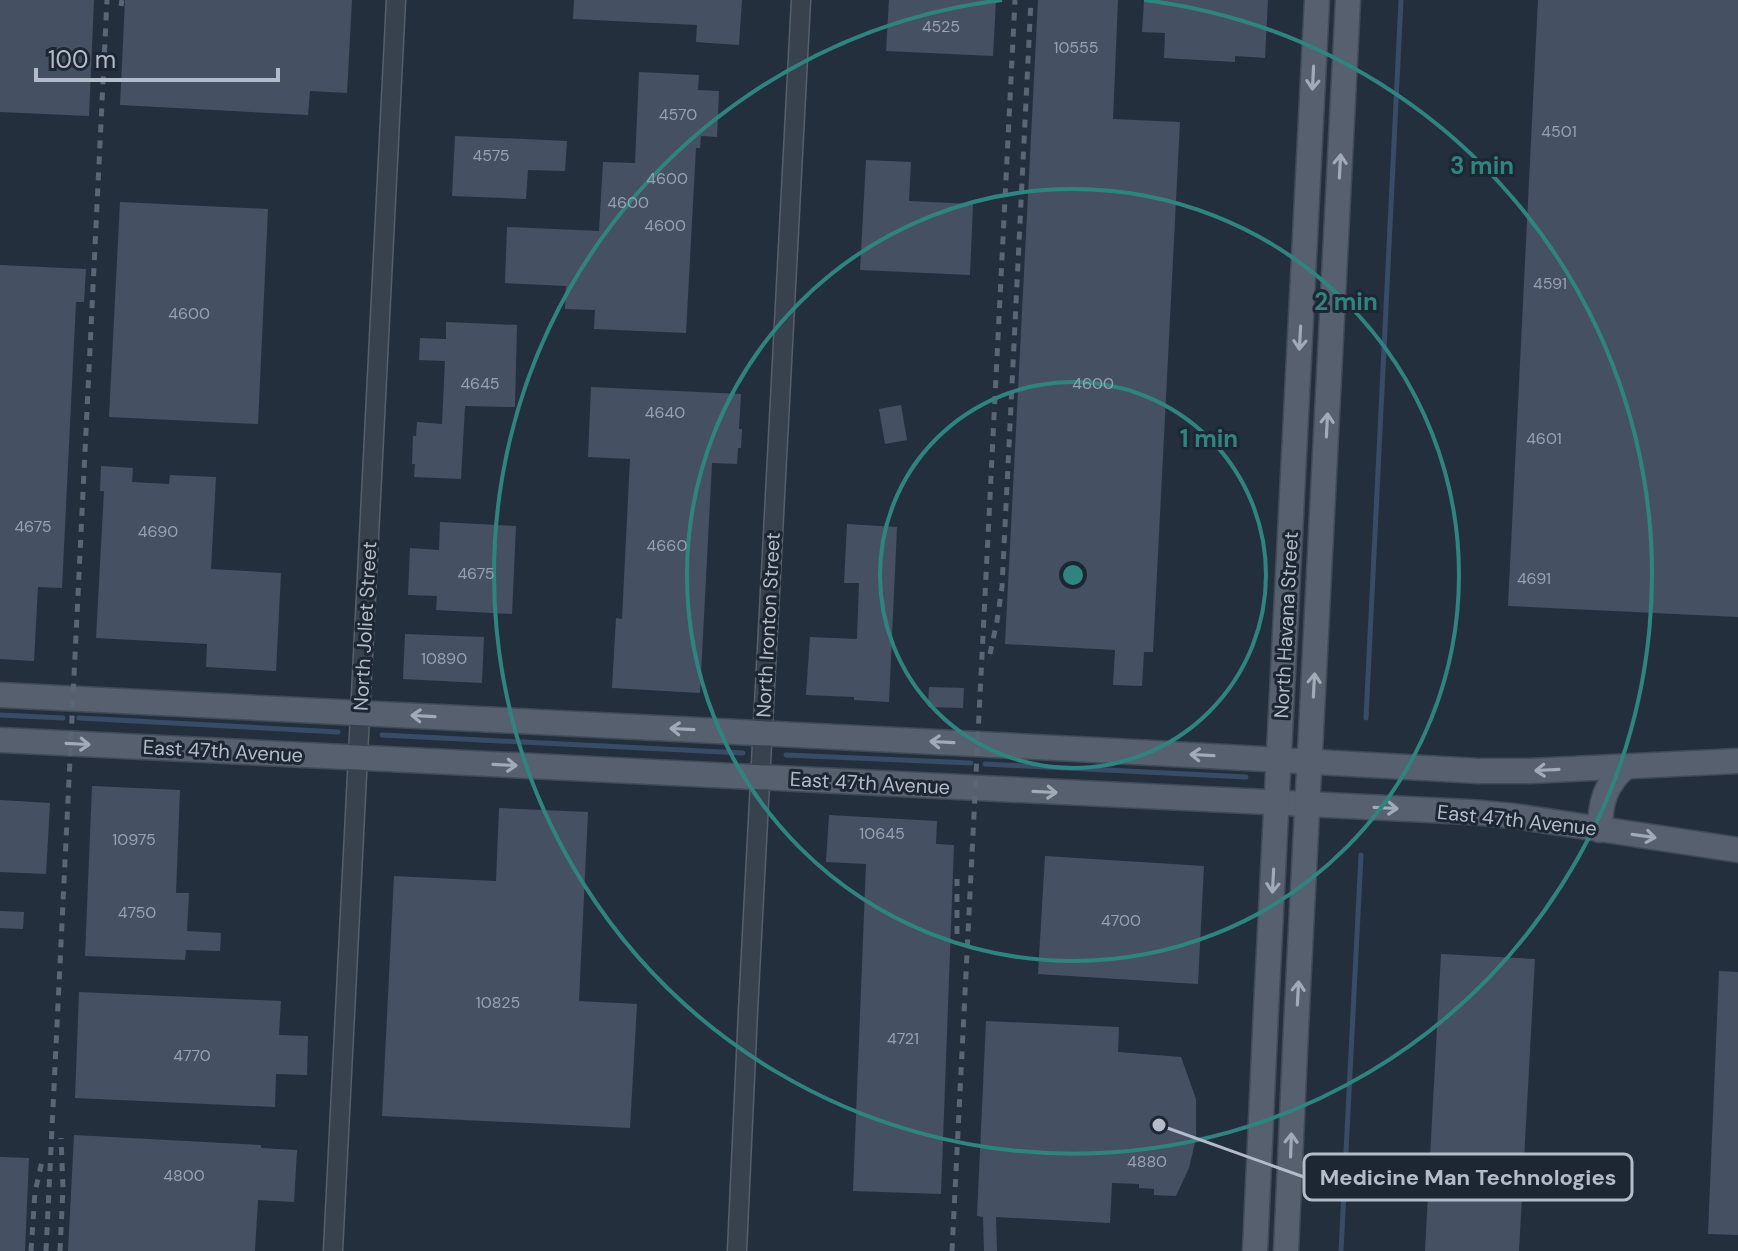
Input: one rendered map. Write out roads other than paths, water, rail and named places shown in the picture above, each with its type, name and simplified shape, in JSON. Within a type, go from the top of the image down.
[{"type":"main road","name":"North Havana Street","points":[[1255,1251],[1317,0]]},
{"type":"main road","name":"North Havana Street","points":[[1286,1251],[1348,0]]},
{"type":"main road","points":[[0,695],[1491,772],[1738,761]]},
{"type":"main road","name":"East 47th Avenue","points":[[0,740],[1492,813],[1738,850]]},
{"type":"main road","points":[[1600,830],[1604,794],[1625,767]]},
{"type":"street","name":"North Joliet Street","points":[[333,1251],[396,0]]},
{"type":"street","name":"North Ironton Street","points":[[737,1251],[801,0]]},
{"type":"waterway","points":[[1366,718],[1401,0]]},
{"type":"waterway","points":[[0,715],[63,718]]},
{"type":"waterway","points":[[79,718],[338,732]]},
{"type":"waterway","points":[[382,735],[743,753]]},
{"type":"waterway","points":[[786,755],[971,763]]},
{"type":"waterway","points":[[985,764],[1246,777]]},
{"type":"waterway","points":[[1341,1251],[1361,855]]},
{"type":"railway","points":[[46,1251],[107,0]]},
{"type":"railway","points":[[121,6],[122,0]]},
{"type":"railway","points":[[952,1251],[1015,0]]},
{"type":"railway","points":[[990,654],[1002,587],[1031,0]]},
{"type":"railway","points":[[957,879],[957,934]]},
{"type":"railway","points":[[60,1251],[63,1188],[61,1138]]},
{"type":"railway","points":[[31,1251],[35,1192],[43,1157]]},
{"type":"place","name":"Medicine Man Technologies","points":[[1159,1125]]}]
